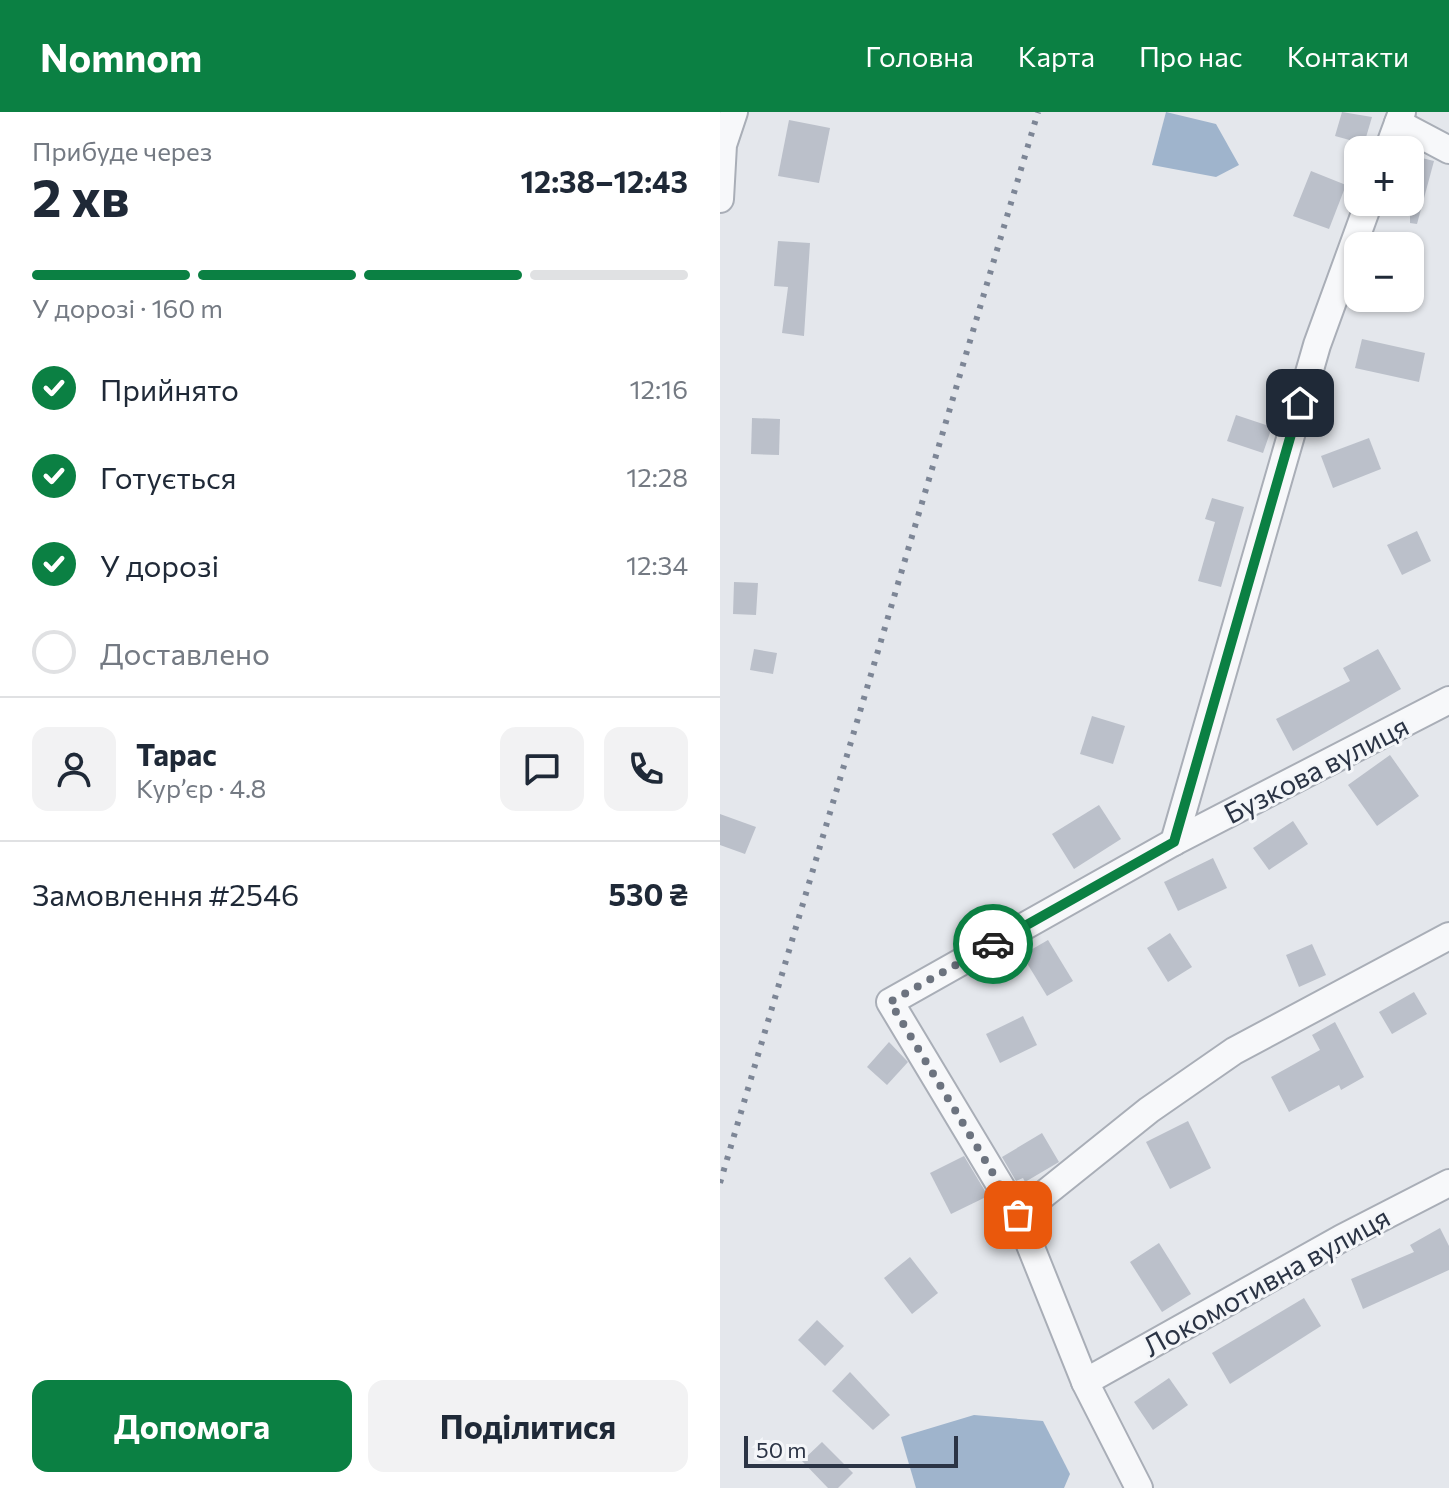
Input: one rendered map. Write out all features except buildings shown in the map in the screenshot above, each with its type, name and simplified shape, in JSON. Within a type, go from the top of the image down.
[{"type":"street","points":[[720,199],[723,145],[734,112]]},
{"type":"street","points":[[1400,118],[1449,150]]},
{"type":"street","points":[[1174,842],[1317,345],[1364,216]]},
{"type":"street","name":"Бузкова вулиця","points":[[1018,1215],[890,1002],[1174,842],[1449,700]]},
{"type":"street","points":[[1136,1486],[1085,1382],[1018,1215],[1149,1110],[1234,1051],[1449,936]]},
{"type":"street","name":"Локомотивна вулиця","points":[[1085,1382],[1342,1238],[1449,1183]]},
{"type":"water","points":[[1166,112],[1216,124],[1239,165],[1216,177],[1152,165]]},
{"type":"water","points":[[974,1415],[1043,1421],[1070,1474],[1064,1488],[916,1488],[901,1437]]},
{"type":"railway","points":[[720,1183],[1038,112]]},
{"type":"way so far","points":[[993,944],[890,1002],[1018,1215]]},
{"type":"route","points":[[993,944],[1174,842],[1300,403]]}]
